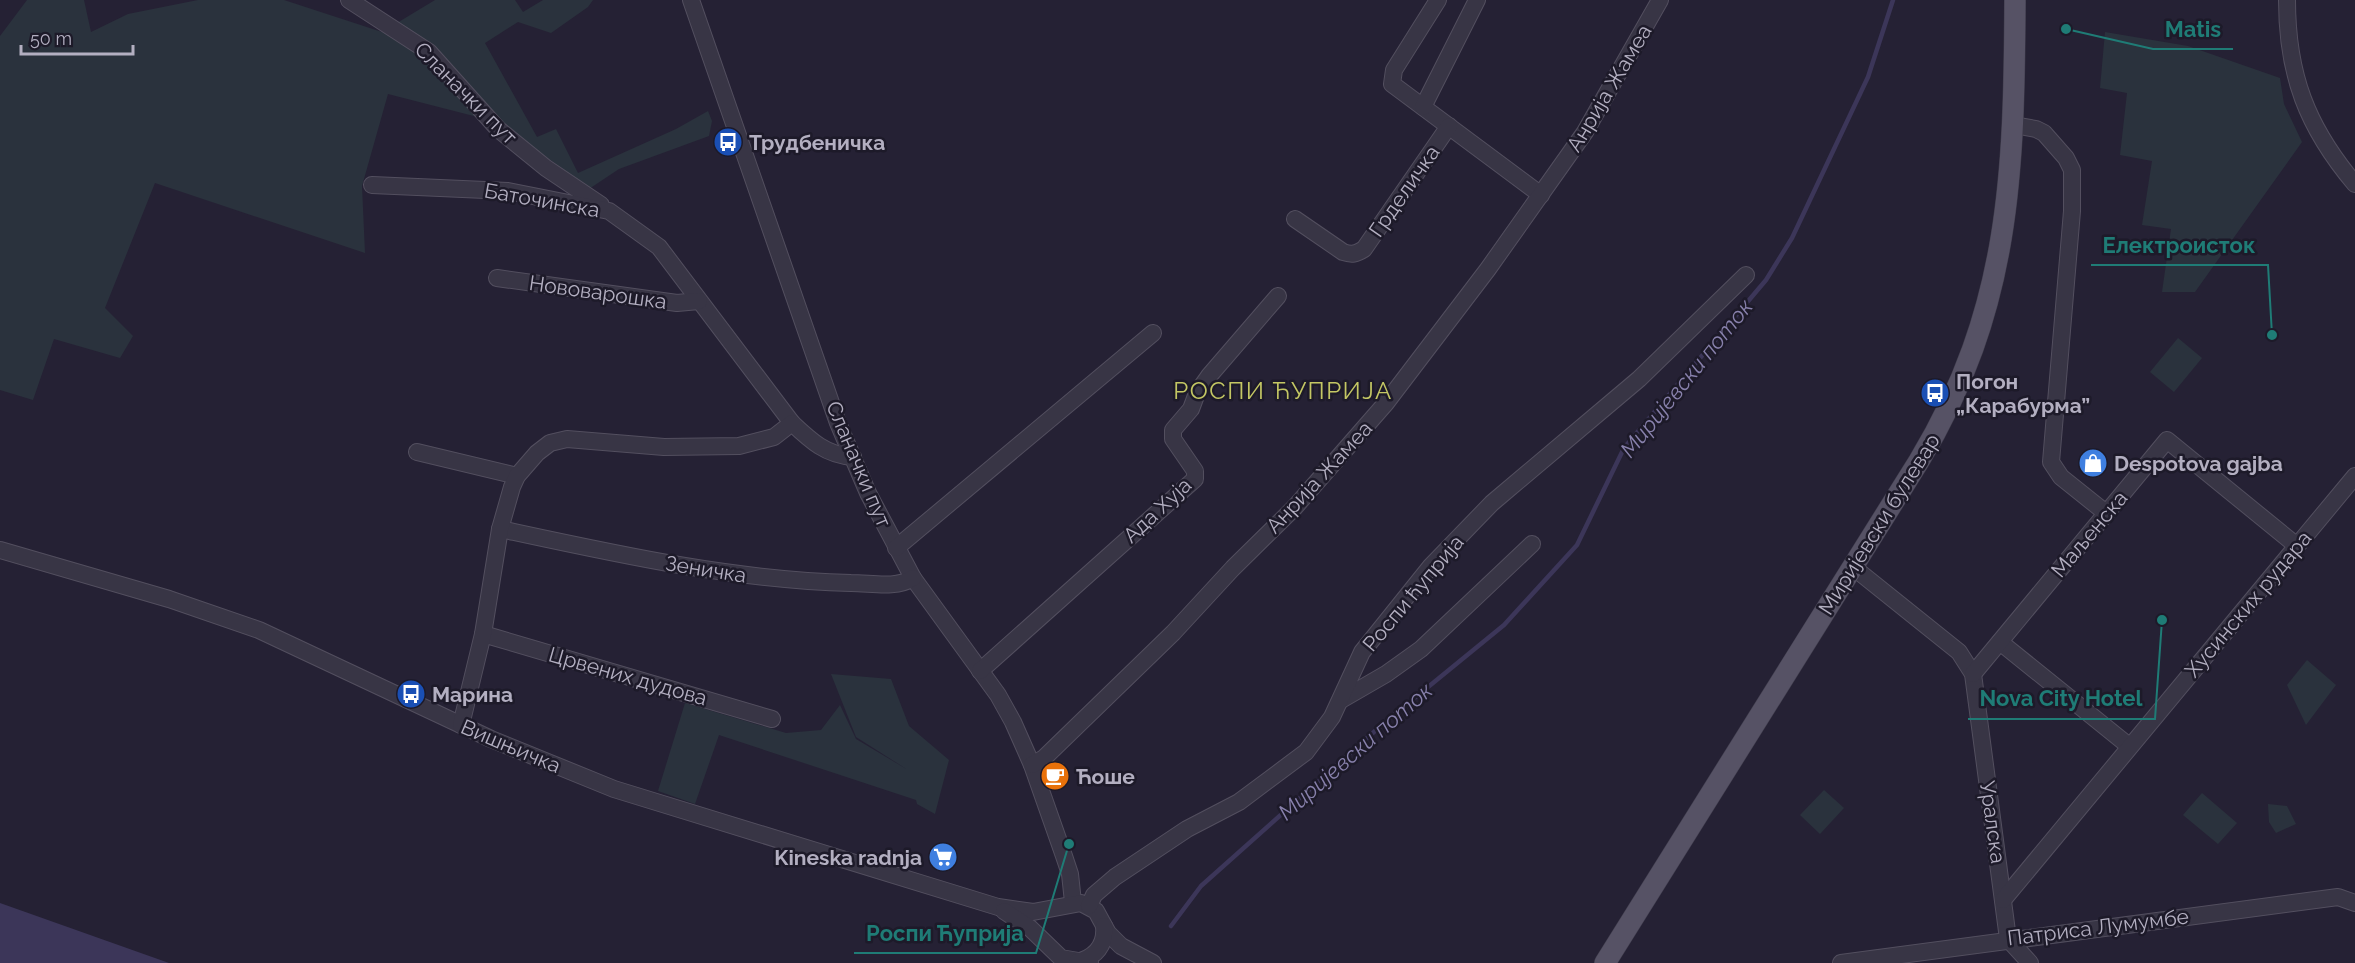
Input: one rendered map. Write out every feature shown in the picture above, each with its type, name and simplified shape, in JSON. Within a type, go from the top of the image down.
[{"type":"main road","name":"Миријевски булевар","points":[[1605,963],[1932,440],[1974,345],[1990,299],[2001,246],[2014,125],[2015,0]]},
{"type":"street","name":"Сланачки пут","points":[[349,0],[429,52],[498,129],[546,168],[609,211]]},
{"type":"street","name":"Сланачки пут","points":[[691,0],[838,423],[896,548],[914,578],[1003,703],[1032,765],[1066,862],[1073,906]]},
{"type":"street","points":[[1438,0],[1391,76],[1395,88],[1541,195]]},
{"type":"street","points":[[1423,107],[1478,0]]},
{"type":"street","name":"Анрија Жамеа","points":[[1032,765],[1044,758],[1173,633],[1339,459],[1386,403],[1541,195],[1585,132],[1660,0]]},
{"type":"street","points":[[2287,0],[2291,58],[2305,108],[2317,132],[2355,184]]},
{"type":"street","points":[[2014,125],[2037,129],[2044,133],[2072,170],[2072,211],[2051,462],[2061,477],[2106,513]]},
{"type":"street","name":"Грделичка","points":[[1295,219],[1343,252],[1351,255],[1359,253],[1449,126]]},
{"type":"street","name":"Баточинска","points":[[372,184],[508,191],[609,211],[659,247],[792,423]]},
{"type":"street","name":"Роспи ћуприја","points":[[1073,906],[1097,892],[1123,871],[1187,829],[1239,802],[1296,760],[1317,739],[1341,699],[1362,652],[1431,566],[1492,503],[1678,344],[1746,275]]},
{"type":"street","name":"Нововарошка","points":[[497,278],[677,303],[699,301]]},
{"type":"street","name":"Ада Хуја","points":[[980,670],[1195,479],[1195,471],[1173,439],[1173,430],[1191,409],[1204,383],[1278,296]]},
{"type":"street","points":[[896,548],[1153,333]]},
{"type":"street","points":[[461,725],[483,634],[500,529],[516,476],[537,453],[557,440],[725,448],[763,441],[792,423],[822,448],[841,456],[853,457]]},
{"type":"street","name":"Маљенска","points":[[1973,674],[2167,440],[2297,546]]},
{"type":"street","points":[[417,452],[516,476]]},
{"type":"street","name":"Хусинских рудара","points":[[2003,900],[2355,476]]},
{"type":"street","name":"Зеничка","points":[[500,529],[653,560],[805,583],[888,584],[904,583],[914,578]]},
{"type":"street","points":[[1341,699],[1386,674],[1421,649],[1532,544]]},
{"type":"street","name":"Вишњичка","points":[[0,550],[169,599],[244,625],[290,643],[461,725],[538,759],[640,798],[998,907],[1033,912],[1073,906]]},
{"type":"street","points":[[1853,567],[1959,652],[1973,674]]},
{"type":"street","name":"Црвених дудова","points":[[483,634],[772,719]]},
{"type":"street","points":[[2000,642],[2129,746]]},
{"type":"street","name":"Уралска","points":[[1973,674],[2008,939]]},
{"type":"street","name":"Патриса Лумумбе","points":[[1841,963],[2008,939],[2338,897],[2353,898]]},
{"type":"street","points":[[1049,946],[1046,938],[1047,922],[1073,906],[1096,911],[1104,926],[1121,946],[1153,963]]},
{"type":"street","name":"Вишњичка","points":[[998,907],[1019,919],[1061,958],[1084,962],[1099,950],[1105,934],[1104,926]]},
{"type":"street","points":[[2008,939],[2030,963]]},
{"type":"shaded area","points":[[27,0],[84,0],[91,32],[128,14],[198,0],[284,0],[382,32],[435,0],[515,0],[523,12],[543,0],[593,0],[588,7],[551,33],[518,22],[485,43],[537,137],[556,129],[578,173],[676,129],[708,111],[712,121],[709,136],[619,169],[589,189],[501,123],[388,94],[362,186],[365,253],[155,183],[105,308],[133,336],[120,358],[54,339],[33,400],[0,390],[0,36]]},
{"type":"shaded area","points":[[2105,32],[2188,46],[2280,78],[2284,104],[2302,142],[2195,292],[2162,292],[2171,229],[2142,225],[2152,161],[2120,155],[2127,93],[2100,88]]},
{"type":"shaded area","points":[[2178,338],[2202,358],[2174,392],[2150,372]]},
{"type":"shaded area","points":[[2307,660],[2336,685],[2306,725],[2287,685]]},
{"type":"shaded area","points":[[831,674],[891,679],[909,726],[949,760],[935,814],[917,804],[916,800],[719,735],[695,804],[658,791],[685,703],[786,733],[821,730],[840,705],[856,739],[908,770],[856,737]]},
{"type":"shaded area","points":[[1824,790],[1844,808],[1820,834],[1800,815]]},
{"type":"shaded area","points":[[2202,793],[2237,823],[2218,844],[2183,815]]},
{"type":"shaded area","points":[[2268,804],[2287,806],[2296,824],[2276,833],[2269,822]]},
{"type":"shaded area","points":[[0,903],[169,963],[0,963]]},
{"type":"waterway","name":"Миријевски поток","points":[[1171,926],[1201,886],[1384,723],[1504,625],[1577,545],[1624,448],[1766,280],[1792,238],[1868,77],[1893,0]]},
{"type":"place","name":"Matis","points":[[2066,29]]},
{"type":"place","name":"Трудбеничка","points":[[728,142]]},
{"type":"place","name":"Електроисток","points":[[2272,335]]},
{"type":"place","name":"Погон „Карабурма”","points":[[1935,393]]},
{"type":"place","name":"Despotova gajba","points":[[2093,463]]},
{"type":"place","name":"Nova City Hotel","points":[[2162,620]]},
{"type":"place","name":"Марина","points":[[411,694]]},
{"type":"place","name":"Ћоше","points":[[1055,776]]},
{"type":"place","name":"Роспи Ћуприја","points":[[1069,844]]},
{"type":"place","name":"Kineska radnja","points":[[943,857]]},
{"type":"district","name":"РОСПИ ЋУПРИЈА","points":[[1283,390]]}]
